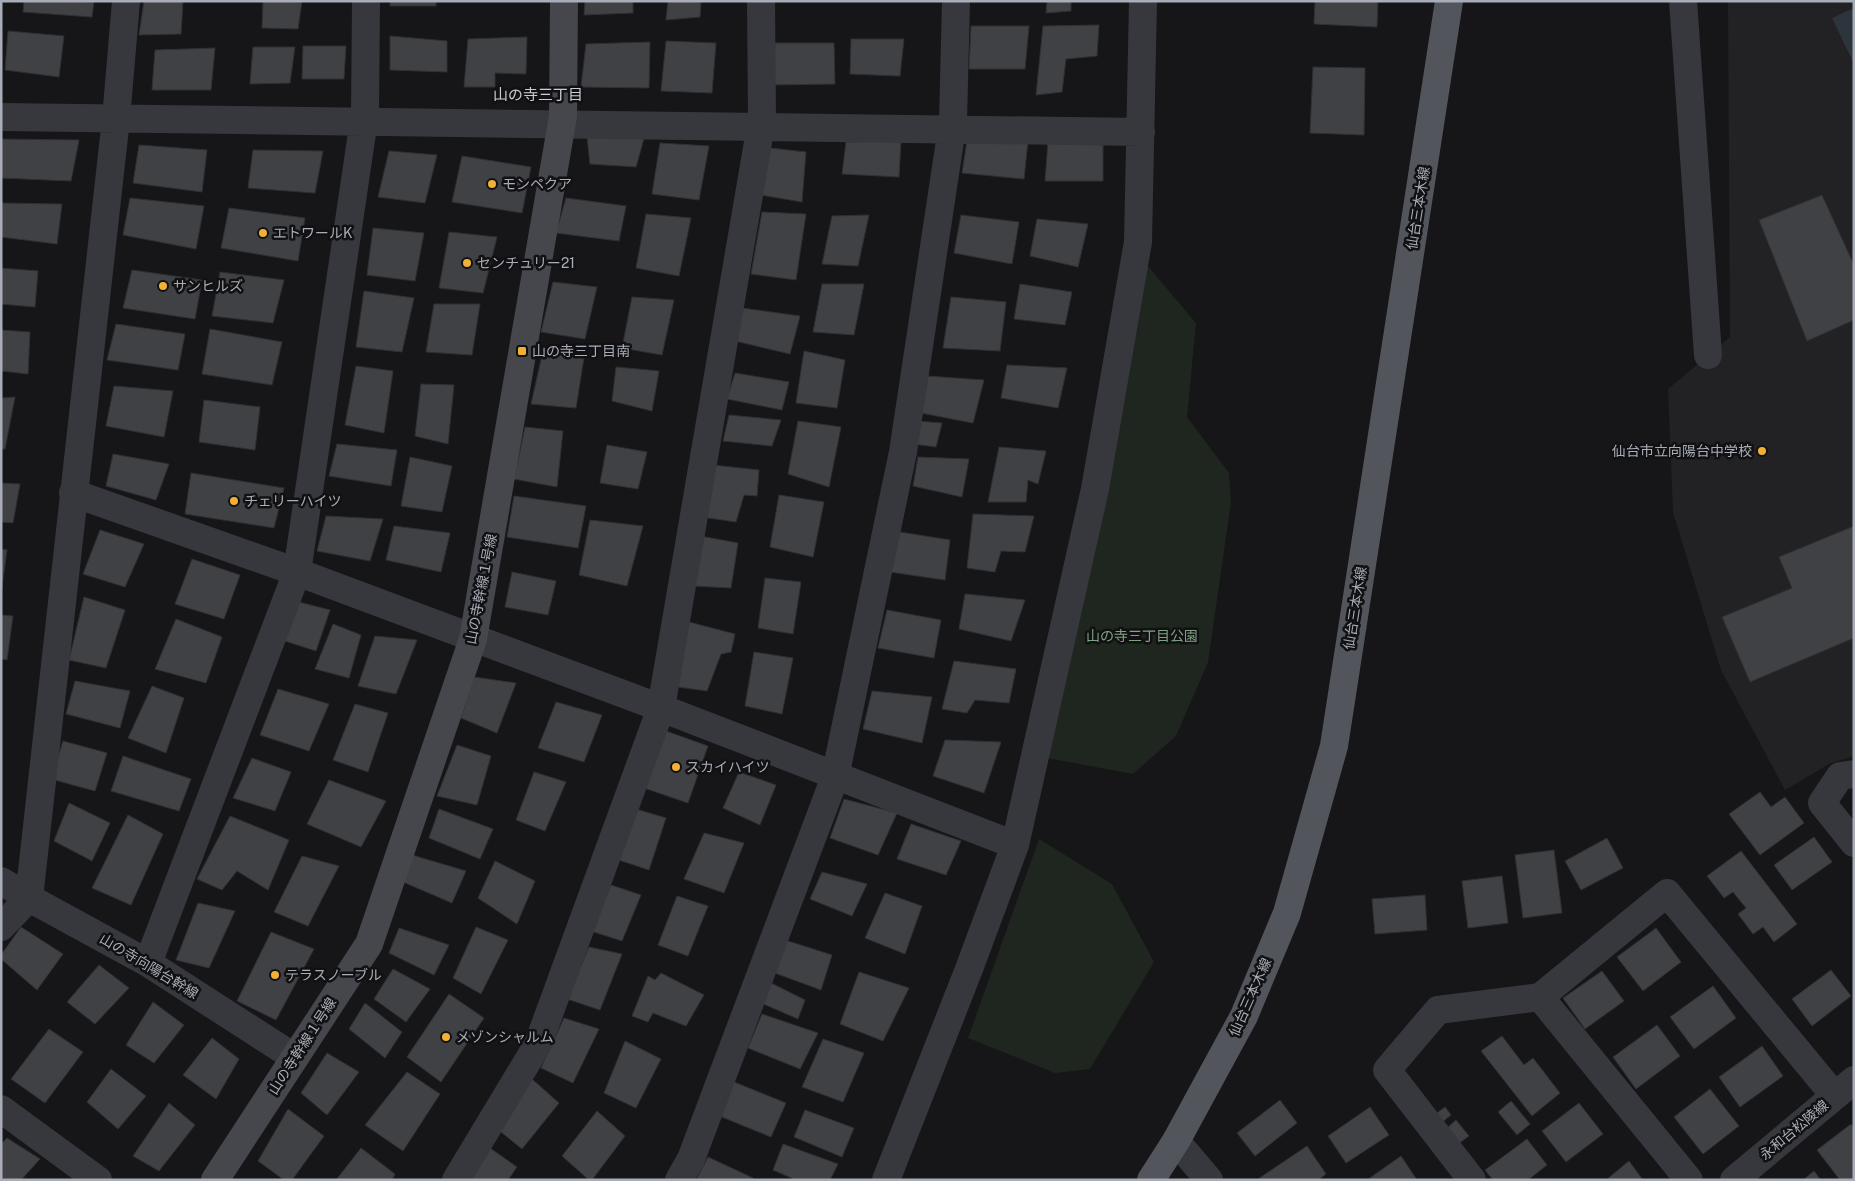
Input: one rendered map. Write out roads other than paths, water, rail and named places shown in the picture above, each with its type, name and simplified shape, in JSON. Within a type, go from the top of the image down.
[{"type":"main road","name":"仙台三本木線","points":[[1150,1180],[1176,1141],[1244,1016],[1286,912],[1334,746],[1449,1]]},
{"type":"street","points":[[1,927],[29,898],[116,119],[126,1]]},
{"type":"street","points":[[148,963],[297,572],[363,122],[366,1]]},
{"type":"street","name":"山の寺幹線１号線","points":[[215,1180],[369,944],[473,639],[561,124],[564,1]]},
{"type":"street","points":[[456,1180],[538,1044],[661,708],[760,127],[762,1]]},
{"type":"street","points":[[679,1180],[691,1159],[835,777],[903,452],[952,130],[956,1]]},
{"type":"street","points":[[886,1180],[969,969],[1015,845],[1098,470],[1138,242],[1143,1]]},
{"type":"street","points":[[1683,1],[1708,355]]},
{"type":"street","points":[[1,117],[1141,132]]},
{"type":"street","points":[[73,493],[297,572],[661,708],[835,777],[1015,845]]},
{"type":"street","points":[[1854,774],[1840,776],[1822,803],[1854,843]]},
{"type":"street","name":"山の寺向陽台幹線","points":[[1,880],[29,898],[148,963],[294,1057]]},
{"type":"street","points":[[1472,1180],[1387,1070],[1438,1010],[1540,997],[1667,893],[1844,1088]]},
{"type":"street","points":[[1540,997],[1689,1180]]},
{"type":"street","name":"永和台松陵線","points":[[1734,1180],[1844,1088]]},
{"type":"street","points":[[1,1109],[98,1180]]},
{"type":"street","points":[[1176,1141],[1209,1180]]},
{"type":"place","name":"モンペクア","points":[[492,184]]},
{"type":"place","name":"エトワールK","points":[[263,233]]},
{"type":"place","name":"センチュリー21","points":[[467,263]]},
{"type":"place","name":"サンヒルズ","points":[[163,286]]},
{"type":"place","name":"山の寺三丁目南","points":[[522,351]]},
{"type":"place","name":"仙台市立向陽台中学校","points":[[1762,451]]},
{"type":"place","name":"チェリーハイツ","points":[[234,501]]},
{"type":"place","name":"スカイハイツ","points":[[676,767]]},
{"type":"place","name":"テラスノーブル","points":[[275,975]]},
{"type":"place","name":"メゾンシャルム","points":[[446,1037]]},
{"type":"district","name":"山の寺三丁目","points":[[538,94]]},
{"type":"park label","name":"山の寺三丁目公園","points":[[1142,636]]}]
